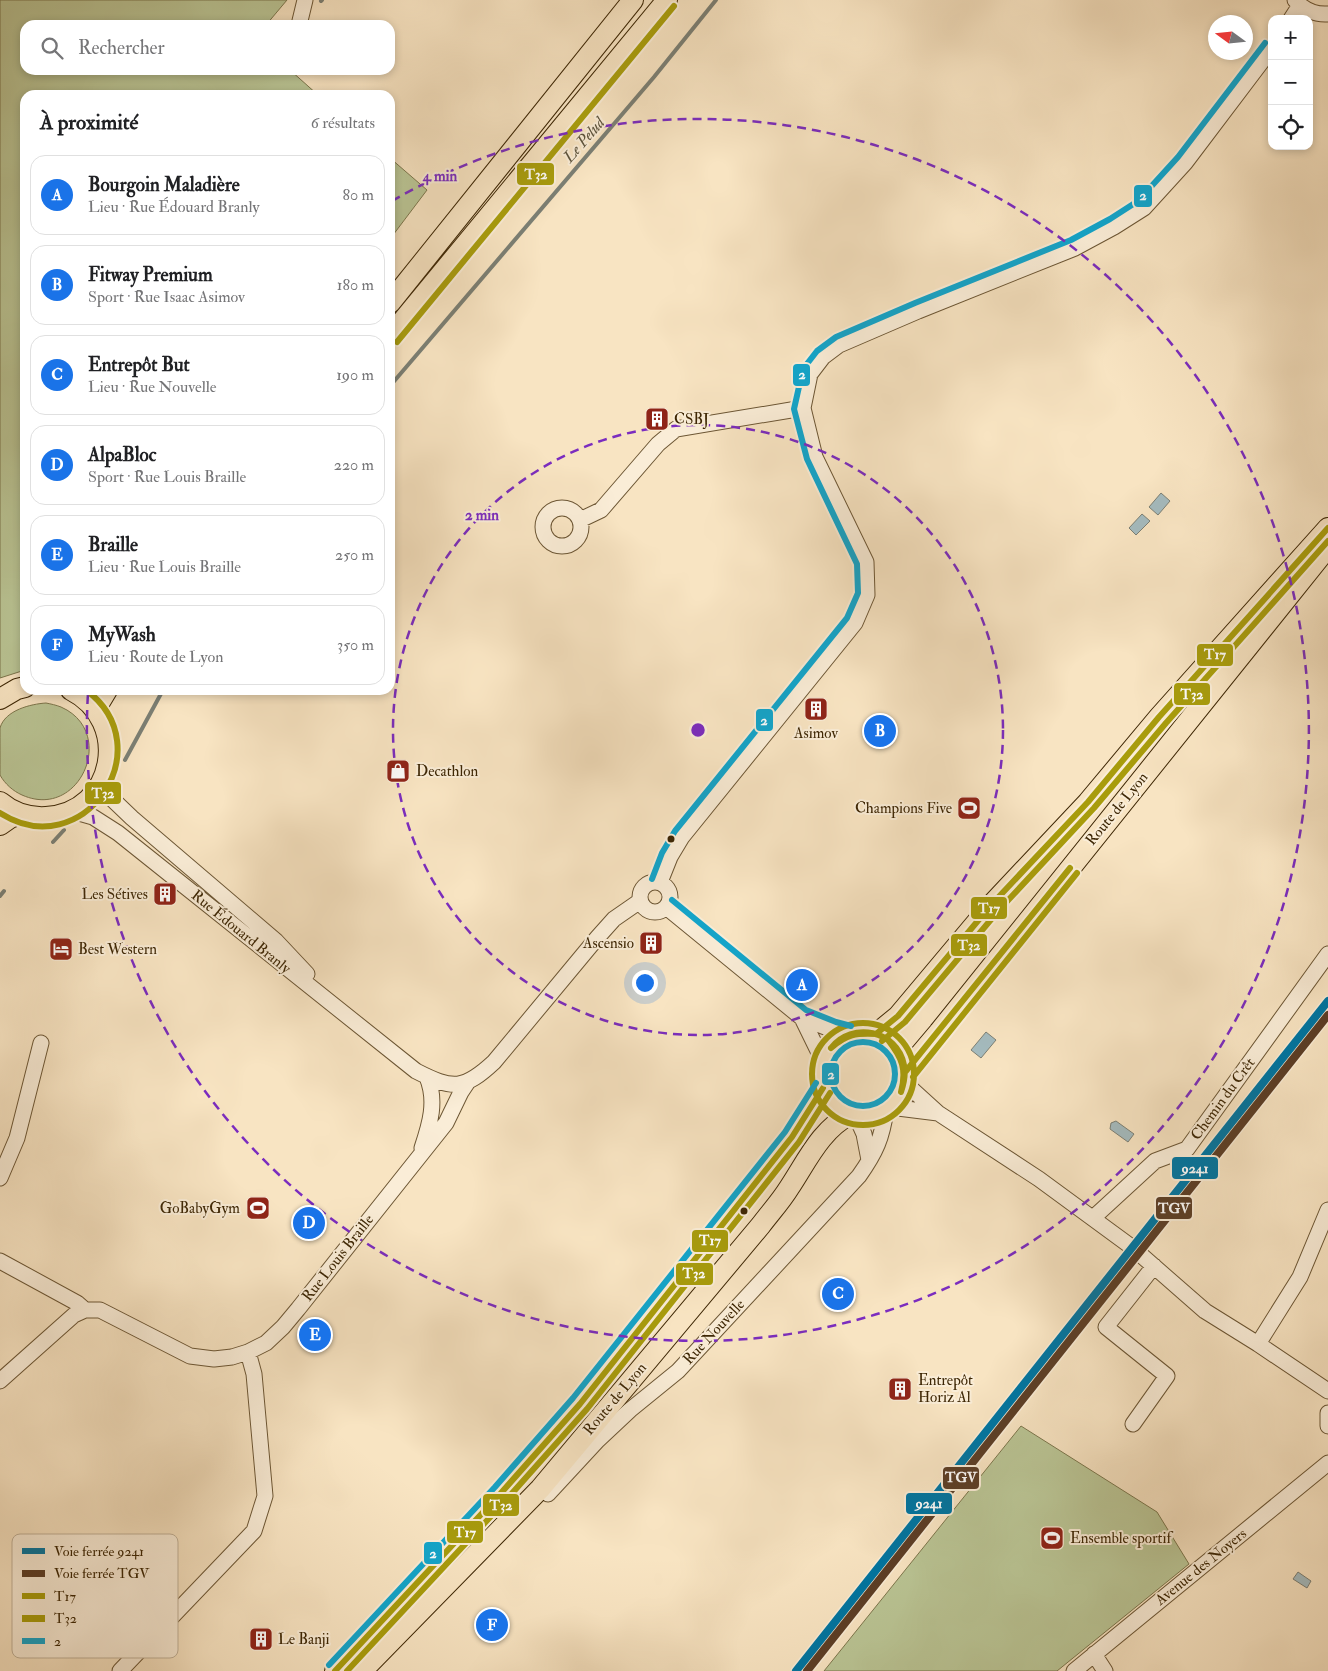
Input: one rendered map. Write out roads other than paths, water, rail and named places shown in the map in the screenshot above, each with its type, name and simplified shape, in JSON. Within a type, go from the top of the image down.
[{"type":"main road","points":[[395,297],[633,0]]},
{"type":"main road","points":[[395,330],[667,0]]},
{"type":"main road","name":"Route de Lyon","points":[[876,1034],[898,1016],[992,904],[1088,802],[1165,711],[1328,528]]},
{"type":"main road","name":"Route de Lyon","points":[[905,1077],[932,1040],[1328,547]]},
{"type":"main road","points":[[0,699],[20,688]]},
{"type":"main road","points":[[0,802],[20,814],[37,818],[55,816],[72,811],[96,791],[104,778],[108,764],[108,735],[103,722],[95,710],[79,695]]},
{"type":"main road","points":[[95,710],[104,695]]},
{"type":"main road","points":[[0,825],[20,814]]},
{"type":"main road","points":[[858,1032],[876,1034],[888,1039],[897,1048],[903,1059],[905,1077],[899,1096],[888,1108],[872,1115],[854,1115],[839,1109],[830,1100],[824,1088],[821,1070],[823,1061],[833,1045],[849,1034],[858,1032]]},
{"type":"main road","name":"Route de Lyon","points":[[336,1671],[501,1493],[580,1404],[792,1137],[824,1088]]},
{"type":"main road","name":"Route de Lyon","points":[[362,1671],[540,1488],[761,1225],[788,1190],[821,1139],[840,1120],[854,1115]]},
{"type":"street","points":[[301,20],[305,0]]},
{"type":"street","points":[[1292,15],[1297,3],[1311,12],[1328,14]]},
{"type":"street","points":[[660,882],[670,857],[682,836],[856,623],[867,595],[866,562],[815,457],[803,408],[810,374],[823,357],[839,345],[1075,248],[1144,208],[1185,163],[1268,53]]},
{"type":"street","points":[[580,520],[601,510],[658,444],[676,429],[803,408]]},
{"type":"street","name":"Rue Édouard Branly","points":[[104,778],[110,796],[132,818],[276,941],[321,987],[405,1062]]},
{"type":"street","name":"Rue Édouard Branly","points":[[72,811],[93,817],[118,833],[405,1062],[427,1077],[440,1082],[467,1083]]},
{"type":"street","points":[[660,882],[667,888],[669,902],[666,907],[658,911],[649,911],[645,909],[640,901],[640,892],[646,884],[660,882]]},
{"type":"street","points":[[467,1083],[494,1062],[591,944],[614,919],[640,901]]},
{"type":"street","points":[[666,907],[802,1018],[849,1034]]},
{"type":"street","name":"Chemin du Crêt","points":[[1093,1218],[1155,1161],[1187,1149],[1328,954]]},
{"type":"street","points":[[802,1018],[823,1061]]},
{"type":"street","points":[[0,1178],[17,1138],[41,1043]]},
{"type":"street","name":"Rue Louis Braille","points":[[418,1159],[430,1122],[432,1088],[427,1077]]},
{"type":"street","points":[[905,1077],[938,1113],[1039,1179],[1093,1218],[1154,1266],[1204,1311],[1258,1344],[1328,1391]]},
{"type":"street","name":"Rue Louis Braille","points":[[0,1261],[77,1303],[85,1310],[100,1310],[190,1356],[214,1359],[232,1357],[248,1352],[266,1343],[283,1327],[446,1123],[467,1083]]},
{"type":"street","points":[[888,1108],[938,1113]]},
{"type":"street","name":"Rue Nouvelle","points":[[548,1494],[598,1440],[678,1371],[859,1176],[880,1142],[888,1108]]},
{"type":"street","points":[[854,1115],[866,1141],[869,1160]]},
{"type":"street","points":[[1258,1344],[1300,1277],[1328,1210]]},
{"type":"street","points":[[1132,1424],[1167,1376],[1106,1327],[1154,1266]]},
{"type":"street","points":[[0,1381],[65,1322],[85,1310]]},
{"type":"street","points":[[178,1610],[254,1531],[265,1496],[254,1374],[248,1352]]},
{"type":"street","points":[[1328,1413],[1328,1426]]},
{"type":"street","name":"Avenue des Noyers","points":[[1074,1671],[1328,1463]]},
{"type":"street","points":[[1094,1654],[1105,1671]]},
{"type":"street","points":[[120,1671],[132,1658]]},
{"type":"water","points":[[1161,493],[1170,501],[1158,515],[1149,507]]},
{"type":"water","points":[[1142,514],[1150,521],[1136,535],[1129,528]]},
{"type":"water","points":[[986,1032],[996,1040],[981,1058],[971,1050]]},
{"type":"water","points":[[1116,1121],[1134,1134],[1128,1142],[1110,1129],[1111,1123]]},
{"type":"water","points":[[1298,1572],[1311,1581],[1307,1588],[1293,1579]]},
{"type":"waterway","name":"Le Pelud","points":[[395,380],[654,77],[716,0]]},
{"type":"waterway","name":"Le Pelud","points":[[125,760],[160,695]]},
{"type":"waterway","points":[[53,842],[64,830]]},
{"type":"waterway","name":"Le Pelud","points":[[0,896],[4,891]]},
{"type":"rail line","name":"9241","points":[[796,1671],[1328,1001]]},
{"type":"rail line","name":"TGV","points":[[807,1671],[1328,1015]]},
{"type":"place","name":"CSBJ","points":[[657,419]]},
{"type":"place","name":"Asimov","points":[[816,709]]},
{"type":"place","name":"Fitway Premium","points":[[880,731]]},
{"type":"place","name":"Decathlon","points":[[398,771]]},
{"type":"place","name":"Champions Five","points":[[969,808]]},
{"type":"place","name":"Les Sétives","points":[[165,894]]},
{"type":"place","name":"Ascensio","points":[[651,943]]},
{"type":"place","name":"Best Western","points":[[61,949]]},
{"type":"place","name":"Bourgoin Maladière","points":[[802,985]]},
{"type":"place","name":"GoBabyGym","points":[[258,1208]]},
{"type":"place","name":"AlpaBloc","points":[[309,1223]]},
{"type":"place","name":"Entrepôt But","points":[[838,1294]]},
{"type":"place","name":"Braille","points":[[315,1335]]},
{"type":"place","name":"Entrepôt Horiz Al","points":[[900,1389]]},
{"type":"place","name":"Ensemble sportif","points":[[1052,1538]]},
{"type":"place","name":"MyWash","points":[[492,1625]]},
{"type":"place","name":"Le Banji","points":[[261,1639]]}]
